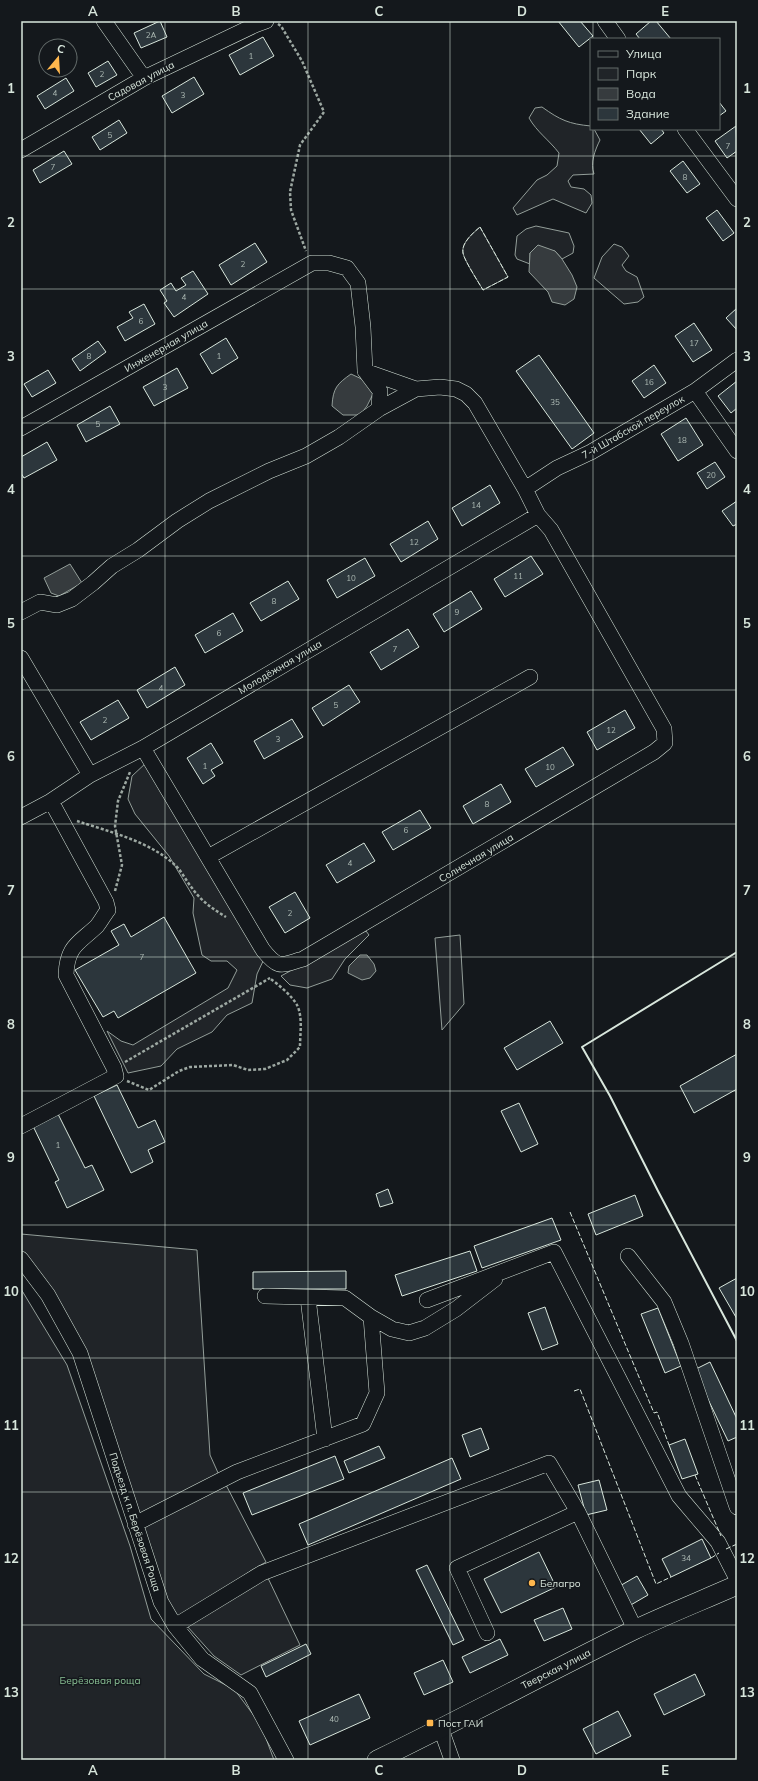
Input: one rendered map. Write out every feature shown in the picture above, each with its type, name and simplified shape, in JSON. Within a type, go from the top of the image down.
[{"type":"main road","name":"Тверская улица","points":[[377,1760],[441,1729],[494,1700],[636,1629],[737,1585]]},
{"type":"street","points":[[104,21],[144,78]]},
{"type":"street","name":"Садовая улица","points":[[21,150],[144,78],[266,21]]},
{"type":"street","points":[[604,21],[617,38]]},
{"type":"street","points":[[686,130],[737,199]]},
{"type":"street","points":[[312,263],[329,263],[348,268],[358,283],[363,327],[364,370],[380,392],[379,410]]},
{"type":"street","name":"Инженерная улица","points":[[21,428],[312,263]]},
{"type":"street","name":"7-й Штабской переулок","points":[[525,489],[557,468],[592,452],[695,391],[737,360]]},
{"type":"street","points":[[364,370],[416,390]]},
{"type":"street","points":[[21,612],[40,602],[57,604],[72,599],[112,566],[138,550],[176,521],[209,501],[269,471],[306,456],[339,437],[379,410],[416,390],[440,387],[456,389],[466,394],[476,403],[525,489],[538,515]]},
{"type":"street","points":[[695,391],[737,451]]},
{"type":"street","name":"Солнечная улица","points":[[280,964],[303,959],[338,939],[641,760],[665,743],[664,729],[550,530],[538,515]]},
{"type":"street","name":"Молодёжная улица","points":[[21,817],[51,801],[90,775],[146,752],[538,515]]},
{"type":"street","points":[[21,658],[90,775]]},
{"type":"street","points":[[208,857],[530,677]]},
{"type":"street","points":[[146,752],[249,928],[272,961],[280,964]]},
{"type":"street","points":[[21,1126],[115,1072],[66,975],[66,963],[74,945],[98,924],[108,910],[106,902],[51,801]]},
{"type":"street","points":[[427,1300],[554,1252],[679,1496],[718,1542],[737,1579]]},
{"type":"street","points":[[628,1256],[664,1302],[681,1343],[737,1507]]},
{"type":"street","name":"Подъезд к п. Берёзовая Роща","points":[[21,1259],[48,1295],[80,1353],[161,1602],[175,1626],[202,1659],[250,1693],[286,1760]]},
{"type":"street","points":[[265,1296],[345,1298],[371,1317],[392,1329],[409,1333],[425,1328],[456,1309],[507,1270]]},
{"type":"street","points":[[308,1298],[325,1439]]},
{"type":"street","points":[[135,1524],[237,1472],[363,1424],[377,1393],[371,1317]]},
{"type":"street","points":[[175,1626],[262,1573],[549,1463],[578,1512],[636,1629]]},
{"type":"street","points":[[487,1633],[457,1568],[578,1512]]},
{"type":"street","points":[[441,1729],[452,1760]]},
{"type":"path","points":[[274,21],[281,26],[302,61],[324,112],[300,145],[290,192],[291,210],[312,263]]},
{"type":"path","points":[[106,902],[116,889],[122,865],[115,826],[118,801],[128,773],[146,752]]},
{"type":"path","points":[[59,815],[142,844],[160,852],[178,868],[193,889],[208,906],[249,928]]},
{"type":"path","points":[[115,1072],[270,978],[280,964]]},
{"type":"path","points":[[115,1072],[149,1090],[179,1071],[190,1067],[233,1065],[248,1070],[265,1069],[287,1060],[300,1047],[300,1023],[297,1005],[277,983],[270,978]]},
{"type":"green space","points":[[542,107],[565,121],[590,126],[590,130],[595,130],[600,140],[593,161],[594,174],[573,175],[568,181],[571,187],[584,189],[591,195],[592,203],[586,213],[553,199],[517,215],[513,208],[537,180],[547,175],[557,166],[559,153],[529,118],[535,108]]},
{"type":"green space","points":[[536,226],[569,233],[574,246],[573,253],[562,259],[555,251],[530,253],[530,264],[517,259],[515,255],[517,236],[526,229]]},
{"type":"green space","points":[[480,227],[508,277],[483,290],[463,253],[466,242]]},
{"type":"green space","points":[[614,244],[622,247],[629,256],[622,265],[626,271],[637,277],[644,297],[638,302],[624,304],[594,278],[602,257]]},
{"type":"green space","points":[[147,762],[265,957],[257,974],[252,1003],[227,1015],[212,1032],[177,1049],[161,1066],[128,1073],[107,1031],[121,1041],[133,1045],[228,988],[237,970],[227,961],[211,961],[202,955],[193,913],[194,898],[169,856],[135,814],[128,799],[132,776]]},
{"type":"green space","points":[[366,931],[369,935],[345,959],[332,979],[307,988],[290,985],[281,976],[343,942]]},
{"type":"green space","points":[[460,935],[464,1004],[442,1030],[435,938]]},
{"type":"green space","points":[[21,1234],[197,1250],[210,1455],[219,1475],[138,1518],[84,1351],[21,1253]]},
{"type":"green space","name":"Берёзовая роща","points":[[21,1289],[67,1365],[130,1546],[151,1619],[204,1674],[234,1689],[261,1725],[274,1760],[21,1760]]},
{"type":"green space","points":[[225,1483],[266,1562],[252,1570],[176,1623],[141,1525]]},
{"type":"green space","points":[[267,1576],[300,1645],[241,1675],[214,1656],[187,1626]]},
{"type":"water","points":[[538,245],[555,251],[572,275],[577,287],[574,299],[565,305],[552,302],[548,292],[529,272],[530,253]]},
{"type":"water","points":[[351,374],[366,381],[373,394],[367,406],[360,415],[343,415],[332,406],[333,395],[337,387]]},
{"type":"water","points":[[70,564],[82,583],[59,596],[51,593],[44,578]]},
{"type":"water","points":[[360,955],[367,955],[374,964],[376,971],[370,978],[362,980],[348,973],[349,966]]},
{"type":"building","points":[[160,21],[167,37],[141,48],[134,33]]},
{"type":"building","points":[[558,21],[580,21],[593,36],[579,47]]},
{"type":"building","points":[[651,21],[656,21],[670,38],[639,38],[636,34]]},
{"type":"building","points":[[263,37],[274,56],[240,75],[229,55]]},
{"type":"building","points":[[108,61],[117,75],[96,87],[88,73]]},
{"type":"building","points":[[194,77],[204,94],[172,113],[162,96]]},
{"type":"building","points":[[66,78],[74,91],[45,109],[37,96]]},
{"type":"building","points":[[720,103],[726,111],[720,115]]},
{"type":"building","points":[[119,120],[127,133],[100,150],[92,137]]},
{"type":"building","points":[[736,126],[737,151],[727,158],[715,141]]},
{"type":"building","points":[[640,130],[662,130],[664,133],[651,144]]},
{"type":"building","points":[[64,151],[72,164],[40,183],[33,170]]},
{"type":"building","points":[[683,161],[700,184],[687,193],[670,171]]},
{"type":"building","points":[[717,210],[734,233],[723,241],[706,218]]},
{"type":"building","points":[[255,243],[267,262],[231,285],[219,265]]},
{"type":"building","points":[[193,271],[208,294],[174,317],[164,303],[167,301],[160,290],[171,283],[176,291],[186,285],[181,278]]},
{"type":"building","points":[[144,304],[155,324],[125,341],[117,327],[133,318],[129,312]]},
{"type":"building","points":[[737,308],[737,330],[726,318]]},
{"type":"building","points":[[694,323],[712,350],[693,362],[675,336]]},
{"type":"building","points":[[226,338],[238,358],[212,374],[200,354]]},
{"type":"building","points":[[98,341],[106,352],[80,371],[72,359]]},
{"type":"building","points":[[539,355],[594,433],[572,449],[516,371]]},
{"type":"building","points":[[654,365],[666,383],[644,398],[632,381]]},
{"type":"building","points":[[177,368],[188,388],[154,406],[143,387]]},
{"type":"building","points":[[48,370],[56,383],[32,397],[24,384]]},
{"type":"building","points":[[737,381],[737,408],[731,413],[718,396]]},
{"type":"building","points":[[110,406],[120,424],[86,442],[77,425]]},
{"type":"building","points":[[686,418],[703,445],[678,461],[661,434]]},
{"type":"building","points":[[47,442],[57,460],[24,478],[21,473],[21,457]]},
{"type":"building","points":[[715,462],[725,477],[707,489],[697,473]]},
{"type":"building","points":[[490,485],[500,503],[462,526],[452,508]]},
{"type":"building","points":[[737,501],[737,524],[733,526],[722,511]]},
{"type":"building","points":[[428,521],[438,539],[401,562],[390,544]]},
{"type":"building","points":[[531,556],[543,574],[505,597],[494,579]]},
{"type":"building","points":[[365,558],[375,576],[337,598],[327,580]]},
{"type":"building","points":[[288,581],[299,599],[261,621],[250,603]]},
{"type":"building","points":[[471,591],[482,609],[444,632],[433,614]]},
{"type":"building","points":[[233,613],[243,631],[205,653],[195,635]]},
{"type":"building","points":[[408,629],[419,647],[381,670],[370,652]]},
{"type":"building","points":[[175,667],[185,685],[147,708],[137,690]]},
{"type":"building","points":[[349,685],[360,702],[323,726],[312,708]]},
{"type":"building","points":[[118,700],[129,718],[91,740],[80,722]]},
{"type":"building","points":[[625,710],[635,728],[597,750],[587,732]]},
{"type":"building","points":[[292,719],[303,737],[264,759],[254,741]]},
{"type":"building","points":[[211,743],[223,763],[211,770],[215,776],[203,784],[187,758]]},
{"type":"building","points":[[563,747],[574,765],[536,787],[525,769]]},
{"type":"building","points":[[501,784],[511,802],[473,824],[463,806]]},
{"type":"building","points":[[420,810],[431,828],[393,850],[382,832]]},
{"type":"building","points":[[364,843],[375,861],[337,883],[326,865]]},
{"type":"building","points":[[295,892],[310,918],[285,933],[269,907]]},
{"type":"building","points":[[164,917],[196,973],[118,1018],[114,1011],[103,1017],[75,970],[119,945],[111,931],[124,924],[131,937]]},
{"type":"building","points":[[550,1021],[563,1043],[517,1070],[504,1048]]},
{"type":"building","points":[[737,1054],[737,1089],[694,1113],[680,1086]]},
{"type":"building","points":[[117,1085],[138,1128],[155,1120],[165,1142],[148,1150],[153,1162],[131,1173],[94,1096]]},
{"type":"building","points":[[519,1103],[538,1144],[521,1152],[501,1111]]},
{"type":"building","points":[[58,1114],[85,1168],[92,1165],[104,1190],[67,1208],[55,1182],[59,1180],[33,1126]]},
{"type":"building","points":[[388,1189],[393,1203],[380,1207],[376,1194]]},
{"type":"building","points":[[635,1195],[643,1216],[596,1235],[588,1214]]},
{"type":"building","points":[[552,1218],[561,1240],[482,1268],[474,1246]]},
{"type":"building","points":[[470,1251],[477,1271],[402,1296],[395,1275]]},
{"type":"building","points":[[346,1271],[346,1289],[253,1289],[253,1272]]},
{"type":"building","points":[[737,1278],[737,1319],[719,1288]]},
{"type":"building","points":[[545,1307],[558,1344],[542,1350],[528,1313]]},
{"type":"building","points":[[658,1308],[681,1366],[665,1373],[641,1314]]},
{"type":"building","points":[[710,1362],[737,1419],[737,1437],[728,1441],[694,1370]]},
{"type":"building","points":[[481,1428],[489,1449],[470,1457],[462,1435]]},
{"type":"building","points":[[685,1439],[698,1474],[682,1479],[669,1445]]},
{"type":"building","points":[[379,1446],[385,1458],[349,1473],[344,1461]]},
{"type":"building","points":[[335,1456],[344,1479],[252,1515],[243,1493]]},
{"type":"building","points":[[452,1458],[461,1479],[308,1545],[299,1524]]},
{"type":"building","points":[[599,1480],[607,1510],[586,1515],[578,1485]]},
{"type":"building","points":[[702,1539],[711,1558],[671,1577],[662,1559]]},
{"type":"building","points":[[539,1552],[556,1587],[501,1613],[484,1579]]},
{"type":"building","points":[[427,1565],[464,1640],[453,1645],[416,1570]]},
{"type":"building","points":[[637,1576],[648,1595],[629,1606],[618,1587]]},
{"type":"building","points":[[563,1608],[572,1629],[544,1641],[534,1620]]},
{"type":"building","points":[[500,1639],[508,1655],[470,1673],[462,1657]]},
{"type":"building","points":[[306,1644],[311,1654],[266,1677],[261,1666]]},
{"type":"building","points":[[443,1660],[453,1682],[424,1695],[414,1673]]},
{"type":"building","points":[[695,1674],[705,1695],[664,1715],[654,1694]]},
{"type":"building","points":[[359,1694],[370,1718],[310,1745],[299,1721]]},
{"type":"building","points":[[618,1711],[631,1736],[596,1754],[583,1729]]},
{"type":"fence","points":[[480,227],[508,277],[483,290],[463,253],[466,242],[480,227]]},
{"type":"fence","points":[[570,1212],[654,1413],[657,1412],[669,1445]]},
{"type":"fence","points":[[574,1391],[580,1389],[656,1584],[671,1577]]},
{"type":"fence","points":[[695,1475],[721,1536]]},
{"type":"fence","points":[[726,1549],[737,1544]]},
{"type":"fence","points":[[711,1558],[719,1553]]},
{"type":"wall","points":[[737,952],[582,1047],[610,1096],[737,1341]]},
{"type":"place","name":"Белагро","points":[[532,1583]]},
{"type":"place","name":"Пост ГАИ","points":[[430,1723]]}]
